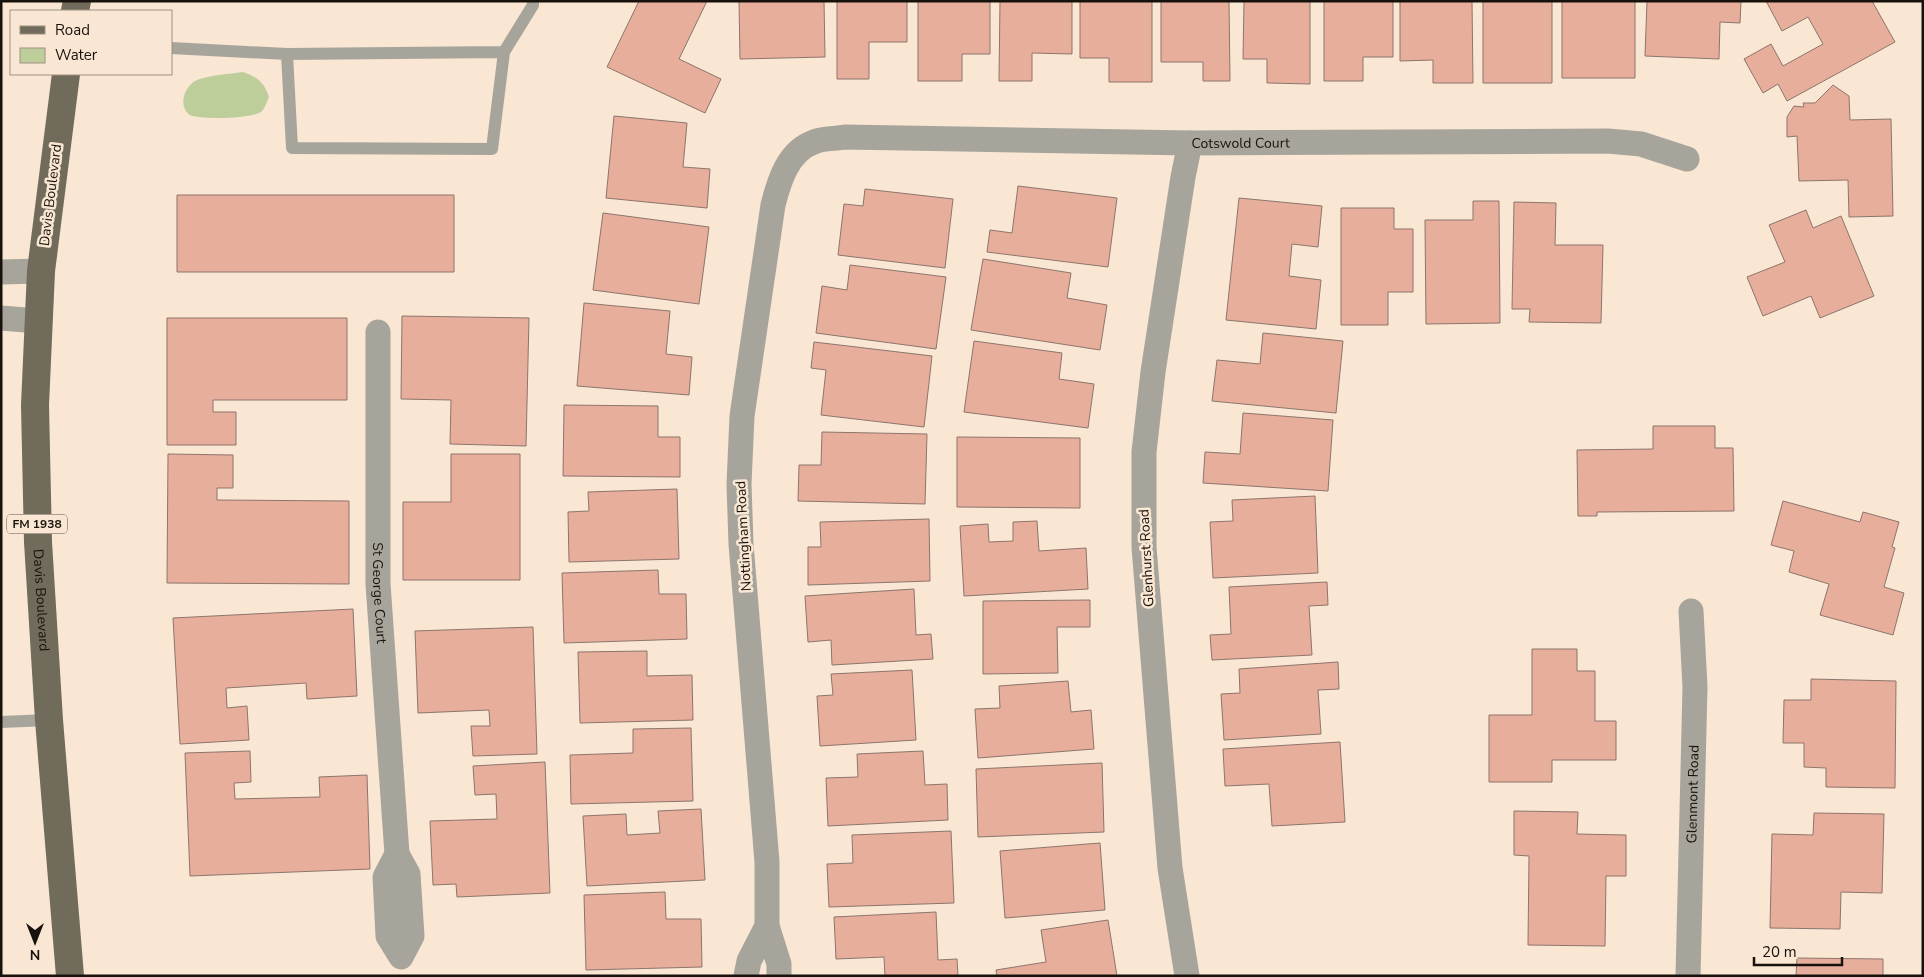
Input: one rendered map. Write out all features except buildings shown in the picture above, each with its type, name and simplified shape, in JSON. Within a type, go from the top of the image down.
[{"type":"main road","name":"Davis Boulevard","points":[[66,75],[41,271],[35,405],[38,542],[49,720],[70,976]]},
{"type":"street","name":"Cotswold Court","points":[[797,152],[814,142],[845,137],[1190,143],[1608,141],[1641,144],[1687,159]]},
{"type":"street","name":"Glenhurst Road","points":[[1186,976],[1170,868],[1144,547],[1144,452],[1153,372],[1190,143]]},
{"type":"street","name":"Nottingham Road","points":[[779,976],[779,964],[767,926],[767,862],[741,544],[740,475],[742,416],[773,205],[780,178],[797,152]]},
{"type":"street","points":[[1,272],[41,271]]},
{"type":"street","points":[[1,318],[38,321]]},
{"type":"street","name":"St George Court","points":[[378,332],[378,584],[397,854],[385,877],[399,918],[388,936],[401,966]]},
{"type":"street","name":"Glenmont Road","points":[[1688,976],[1695,687],[1691,612]]},
{"type":"street","name":"Nottingham Road","points":[[746,976],[749,961],[767,926]]},
{"type":"lane","points":[[287,54],[292,148],[492,149],[504,52],[533,5],[533,1]]},
{"type":"lane","points":[[172,48],[287,54],[504,52]]},
{"type":"lane","points":[[1,722],[49,720]]},
{"type":"water","points":[[243,72],[252,76],[265,87],[269,97],[262,111],[249,116],[215,118],[196,117],[186,111],[183,101],[184,96],[189,86],[197,80]]}]
